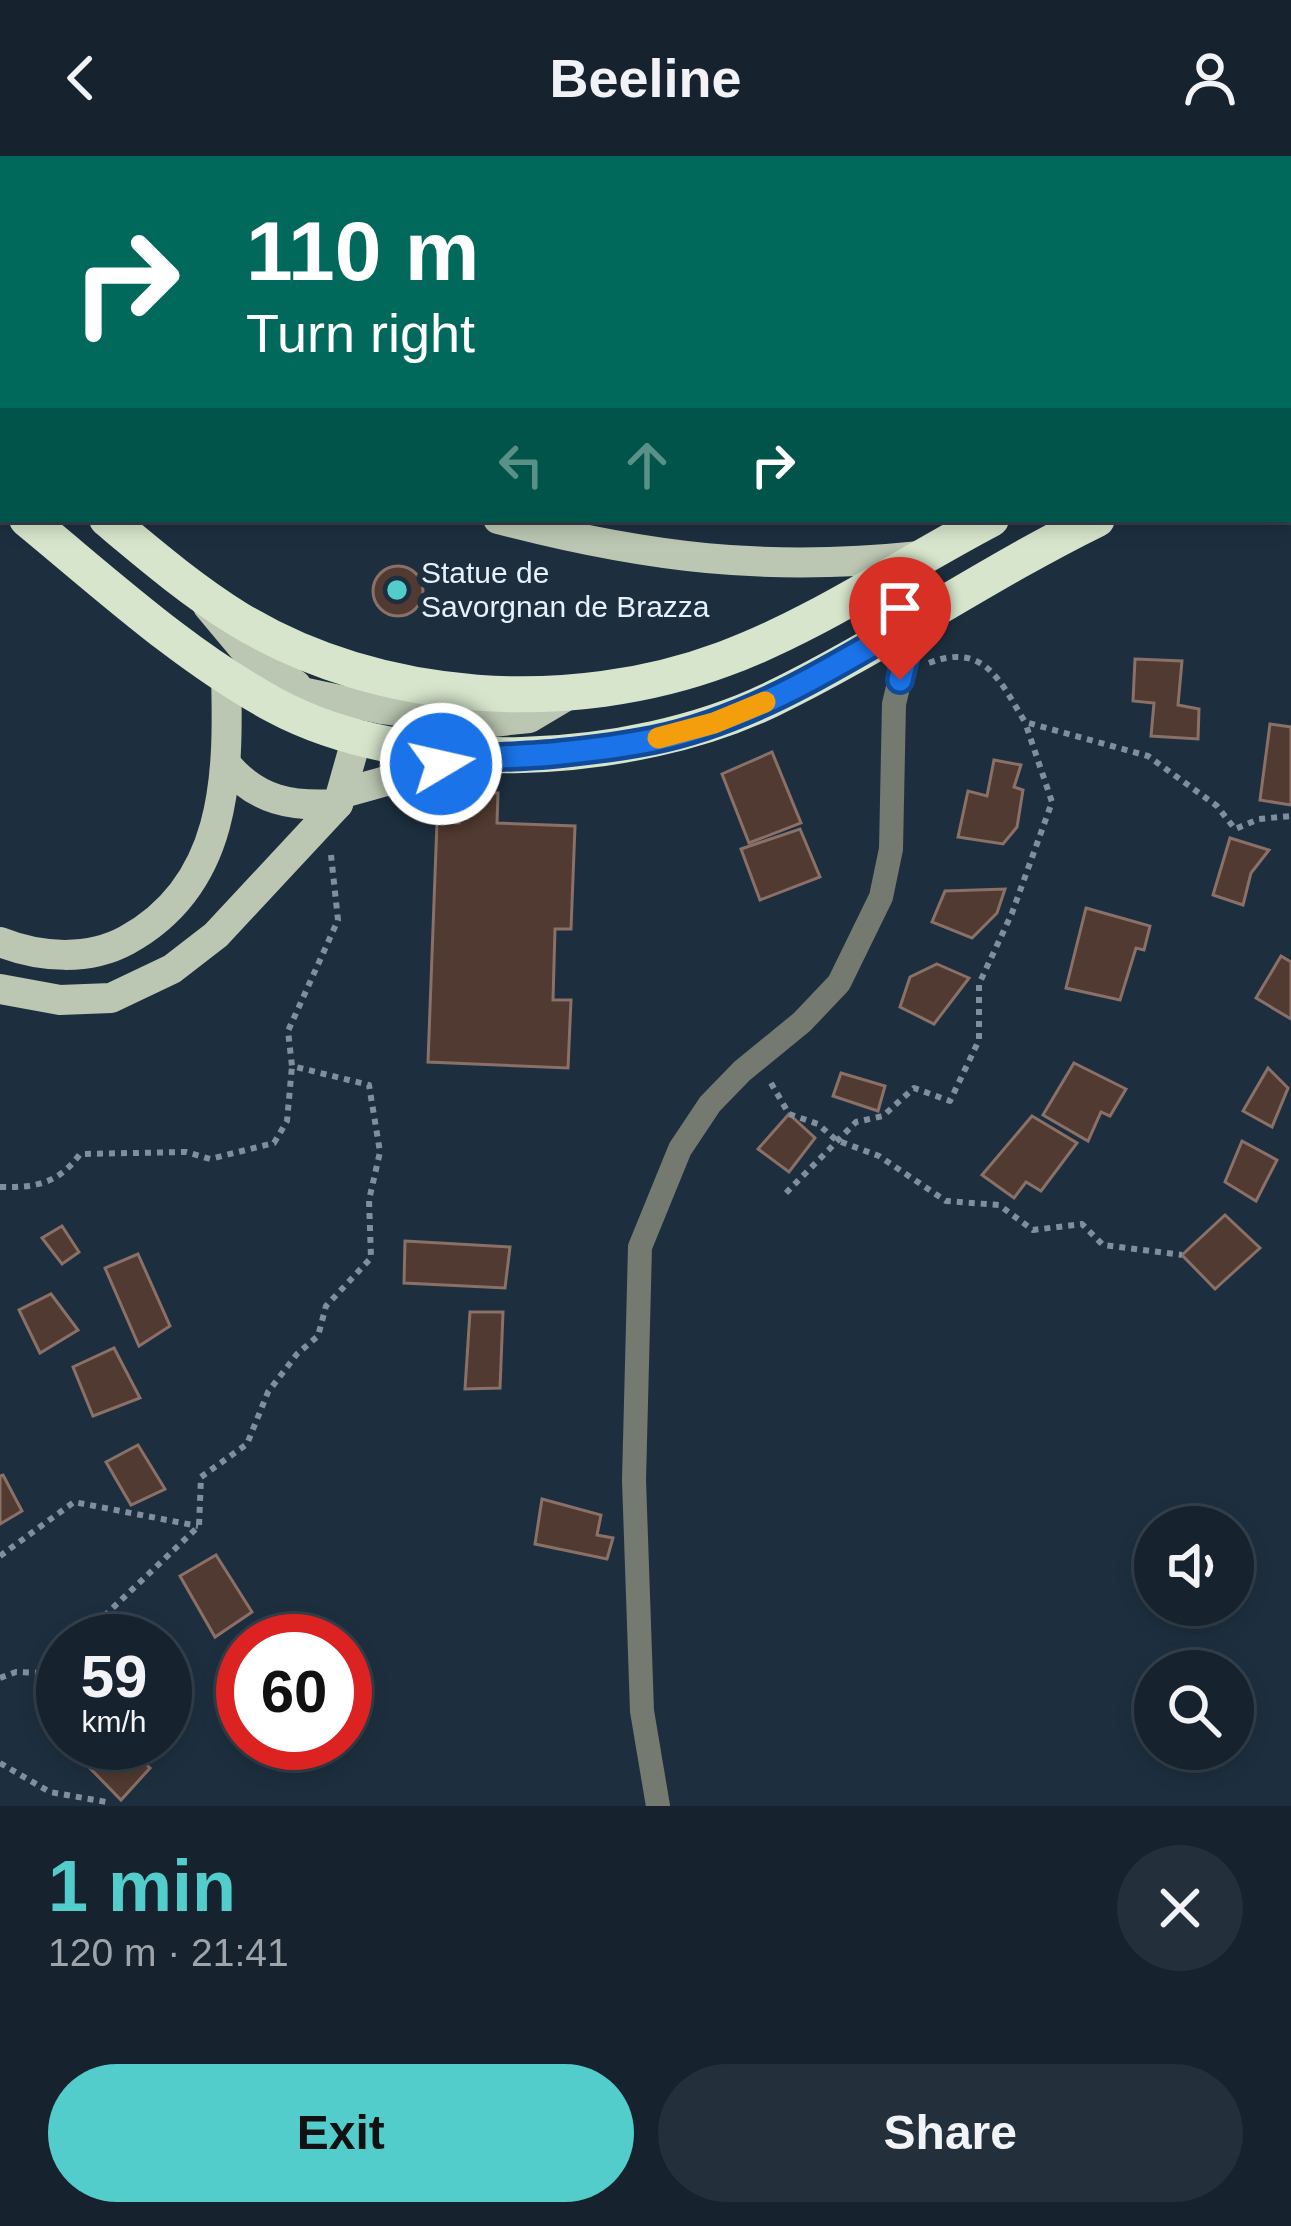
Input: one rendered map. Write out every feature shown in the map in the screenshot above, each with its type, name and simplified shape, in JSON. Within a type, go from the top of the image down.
[{"type":"highway","points":[[28,522],[226,676],[278,707],[357,737],[477,756],[557,754],[655,739],[714,723],[768,700],[1090,522]]},
{"type":"highway","points":[[111,522],[202,596],[280,640],[358,669],[455,689],[566,696],[648,682],[726,659],[985,522]]},
{"type":"main road","points":[[509,522],[601,546],[742,563],[836,565],[920,556]]},
{"type":"main road","points":[[0,989],[60,1000],[110,998],[172,969],[216,935],[340,798],[357,737],[309,694],[244,649],[217,621],[202,596]]},
{"type":"main road","points":[[0,942],[16,949],[80,955],[112,948],[170,911],[198,872],[223,796],[226,676],[382,709],[491,722],[530,718],[566,696]]},
{"type":"main road","points":[[226,764],[241,781],[283,803],[340,798],[477,756]]},
{"type":"street","points":[[658,1806],[642,1711],[634,1480],[640,1247],[680,1149],[710,1104],[839,983],[881,897],[891,849],[894,704],[914,620]]},
{"type":"path","points":[[786,1193],[836,1139],[856,1123],[883,1116],[914,1088],[950,1101],[980,1040],[979,984],[1012,913],[1052,802],[1025,722],[993,668],[964,658],[935,660],[900,680]]},
{"type":"path","points":[[1025,722],[1148,756],[1217,806],[1234,829],[1259,819],[1291,816]]},
{"type":"path","points":[[0,1187],[29,1188],[64,1175],[80,1154],[186,1152],[210,1159],[274,1143],[287,1121],[292,1066],[288,1031],[338,920],[331,853],[340,798]]},
{"type":"path","points":[[754,1060],[789,1114],[879,1156],[946,1201],[1000,1205],[1033,1231],[1082,1224],[1103,1245],[1183,1255]]},
{"type":"path","points":[[106,1614],[199,1526],[201,1477],[247,1444],[268,1391],[318,1336],[326,1306],[371,1258],[369,1200],[380,1152],[369,1085],[292,1066]]},
{"type":"path","points":[[0,1556],[74,1502],[199,1526]]},
{"type":"path","points":[[0,1678],[16,1672],[36,1673]]},
{"type":"path","points":[[0,1763],[50,1792],[108,1806]]},
{"type":"building","points":[[398,566],[416,573],[423,591],[416,609],[398,616],[380,609],[373,591],[380,573]]},
{"type":"building","points":[[1135,659],[1182,661],[1178,705],[1199,709],[1198,739],[1151,736],[1154,703],[1133,701]]},
{"type":"building","points":[[1270,724],[1291,727],[1291,805],[1260,800]]},
{"type":"building","points":[[772,752],[801,823],[749,843],[722,774]]},
{"type":"building","points":[[994,760],[1021,765],[1014,787],[1023,790],[1017,827],[1003,844],[958,837],[968,791],[987,796]]},
{"type":"building","points":[[460,792],[498,793],[497,823],[575,826],[571,929],[555,929],[553,1000],[571,1000],[568,1068],[428,1062],[437,822],[459,823]]},
{"type":"building","points":[[800,829],[820,877],[760,900],[741,849]]},
{"type":"building","points":[[1230,838],[1269,850],[1251,873],[1243,905],[1213,895]]},
{"type":"building","points":[[1005,889],[997,913],[972,938],[932,922],[945,891]]},
{"type":"building","points":[[1086,908],[1150,926],[1144,950],[1136,948],[1120,1000],[1066,988]]},
{"type":"building","points":[[1281,956],[1291,962],[1291,1019],[1256,998]]},
{"type":"building","points":[[937,964],[969,978],[934,1024],[900,1007],[910,977]]},
{"type":"building","points":[[1074,1063],[1126,1089],[1110,1116],[1101,1112],[1088,1141],[1043,1115]]},
{"type":"building","points":[[1268,1068],[1288,1088],[1272,1127],[1243,1111]]},
{"type":"building","points":[[841,1073],[885,1086],[878,1111],[833,1096]]},
{"type":"building","points":[[789,1114],[815,1138],[789,1172],[758,1149]]},
{"type":"building","points":[[1032,1116],[1077,1143],[1041,1191],[1026,1182],[1014,1198],[982,1175]]},
{"type":"building","points":[[1242,1141],[1277,1160],[1256,1201],[1225,1182]]},
{"type":"building","points":[[1225,1215],[1260,1248],[1215,1289],[1182,1255]]},
{"type":"building","points":[[62,1226],[79,1252],[62,1264],[42,1238]]},
{"type":"building","points":[[405,1241],[510,1247],[505,1288],[404,1283]]},
{"type":"building","points":[[138,1254],[170,1326],[139,1346],[105,1268]]},
{"type":"building","points":[[51,1294],[78,1330],[40,1353],[19,1310]]},
{"type":"building","points":[[470,1312],[503,1312],[500,1388],[465,1389]]},
{"type":"building","points":[[114,1348],[140,1398],[93,1416],[73,1367]]},
{"type":"building","points":[[138,1445],[165,1489],[131,1505],[106,1462]]},
{"type":"building","points":[[0,1476],[22,1511],[0,1524]]},
{"type":"building","points":[[542,1499],[601,1515],[597,1535],[613,1538],[607,1559],[535,1544]]},
{"type":"building","points":[[216,1555],[252,1612],[216,1614],[215,1637],[180,1576]]},
{"type":"building","points":[[92,1770],[148,1770],[121,1800]]},
{"type":"slow traffic","points":[[658,738],[714,723],[765,702]]},
{"type":"place","name":"Statue de Savorgnan de Brazza","points":[[397,590]]},
{"type":"route","points":[[441,764],[477,756],[557,754],[655,739],[714,723],[768,700],[914,620],[900,680]]}]
